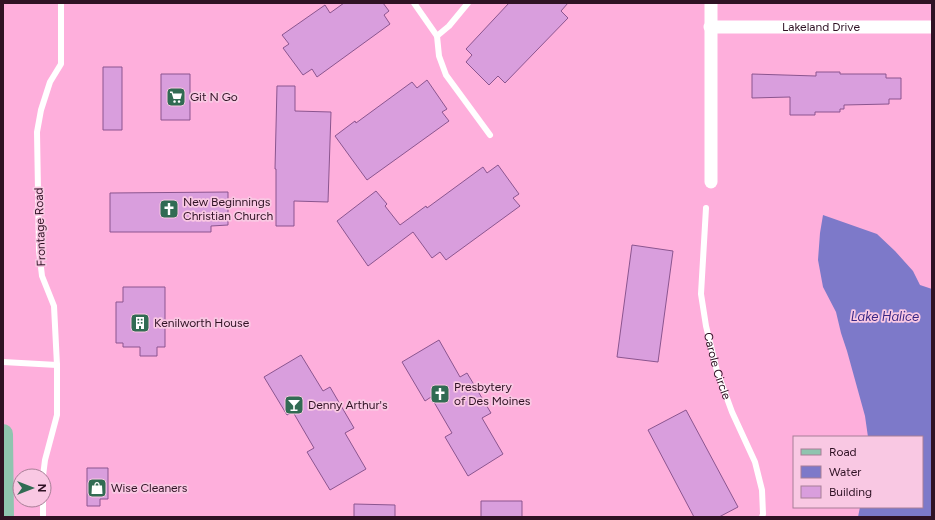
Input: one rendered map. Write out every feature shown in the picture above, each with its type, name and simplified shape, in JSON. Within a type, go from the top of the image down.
[{"type":"main road","points":[[3,434],[4,517]]},
{"type":"street","points":[[711,3],[711,182]]},
{"type":"street","name":"Lakeland Drive","points":[[710,27],[932,27]]},
{"type":"lane","name":"Frontage Road","points":[[44,468],[57,415],[57,365],[54,306],[42,276],[39,250],[37,132],[41,110],[50,82],[61,64],[61,3]]},
{"type":"lane","points":[[414,3],[437,36],[439,56],[446,75],[490,135]]},
{"type":"lane","points":[[437,36],[449,26],[468,3]]},
{"type":"lane","name":"Carole Circle","points":[[706,208],[701,294],[706,326],[717,371],[732,412],[755,462],[762,490],[762,517]]},
{"type":"lane","points":[[3,362],[57,365]]},
{"type":"water","name":"Lake Halice","points":[[823,215],[877,234],[913,271],[920,285],[932,289],[932,517],[858,517],[860,508],[923,508],[923,436],[868,436],[865,416],[836,312],[823,287],[818,260]]},
{"type":"building","points":[[344,3],[383,3],[389,11],[384,15],[390,24],[317,77],[312,69],[303,75],[283,48],[289,44],[282,35],[325,5],[330,13]]},
{"type":"building","points":[[509,3],[568,3],[561,11],[568,18],[505,83],[498,76],[489,85],[466,62],[472,55],[466,49]]},
{"type":"building","points":[[103,67],[122,67],[122,130],[103,130]]},
{"type":"building","points":[[816,72],[840,72],[840,74],[886,74],[886,78],[901,78],[901,99],[889,99],[889,104],[844,105],[844,109],[840,109],[840,112],[815,112],[815,115],[790,115],[790,97],[752,98],[752,74],[816,76]]},
{"type":"building","name":"Git N Go","points":[[161,74],[190,74],[190,120],[161,120]]},
{"type":"building","points":[[427,80],[447,109],[442,112],[449,121],[367,180],[335,136],[355,121],[356,123],[412,82],[417,88]]},
{"type":"building","points":[[277,86],[295,86],[295,111],[331,112],[328,202],[294,201],[294,226],[276,226],[275,169]]},
{"type":"building","points":[[498,165],[519,194],[513,198],[520,206],[446,260],[440,252],[432,258],[413,232],[368,266],[337,221],[376,191],[387,204],[385,206],[400,225],[426,206],[427,208],[483,167],[487,173]]},
{"type":"building","name":"New Beginnings Christian Church","points":[[228,192],[228,225],[211,226],[211,232],[110,232],[110,193]]},
{"type":"building","points":[[632,245],[673,251],[658,362],[617,357]]},
{"type":"building","name":"Kenilworth House","points":[[123,287],[165,287],[165,347],[157,347],[157,356],[140,356],[140,347],[123,347],[123,343],[116,343],[116,302],[123,302]]},
{"type":"building","points":[[439,340],[460,377],[467,373],[491,413],[482,418],[503,454],[468,476],[445,437],[452,433],[431,397],[425,401],[402,362]]},
{"type":"building","points":[[301,355],[323,391],[330,387],[354,428],[345,433],[366,469],[330,490],[307,452],[314,448],[293,412],[287,415],[264,377]]},
{"type":"building","points":[[686,410],[738,507],[719,517],[694,517],[648,430]]},
{"type":"building","name":"Wise Cleaners","points":[[87,468],[108,468],[108,499],[100,499],[100,506],[87,506]]},
{"type":"building","points":[[481,501],[522,501],[522,517],[481,517]]},
{"type":"building","points":[[354,504],[395,505],[395,517],[354,517]]},
{"type":"place","name":"Git N Go","points":[[176,97]]},
{"type":"place","name":"New Beginnings Christian Church","points":[[169,209]]},
{"type":"place","name":"Kenilworth House","points":[[140,323]]},
{"type":"place","name":"Presbytery of Des Moines","points":[[440,394]]},
{"type":"place","name":"Denny Arthur's","points":[[294,405]]},
{"type":"place","name":"Wise Cleaners","points":[[97,488]]}]
